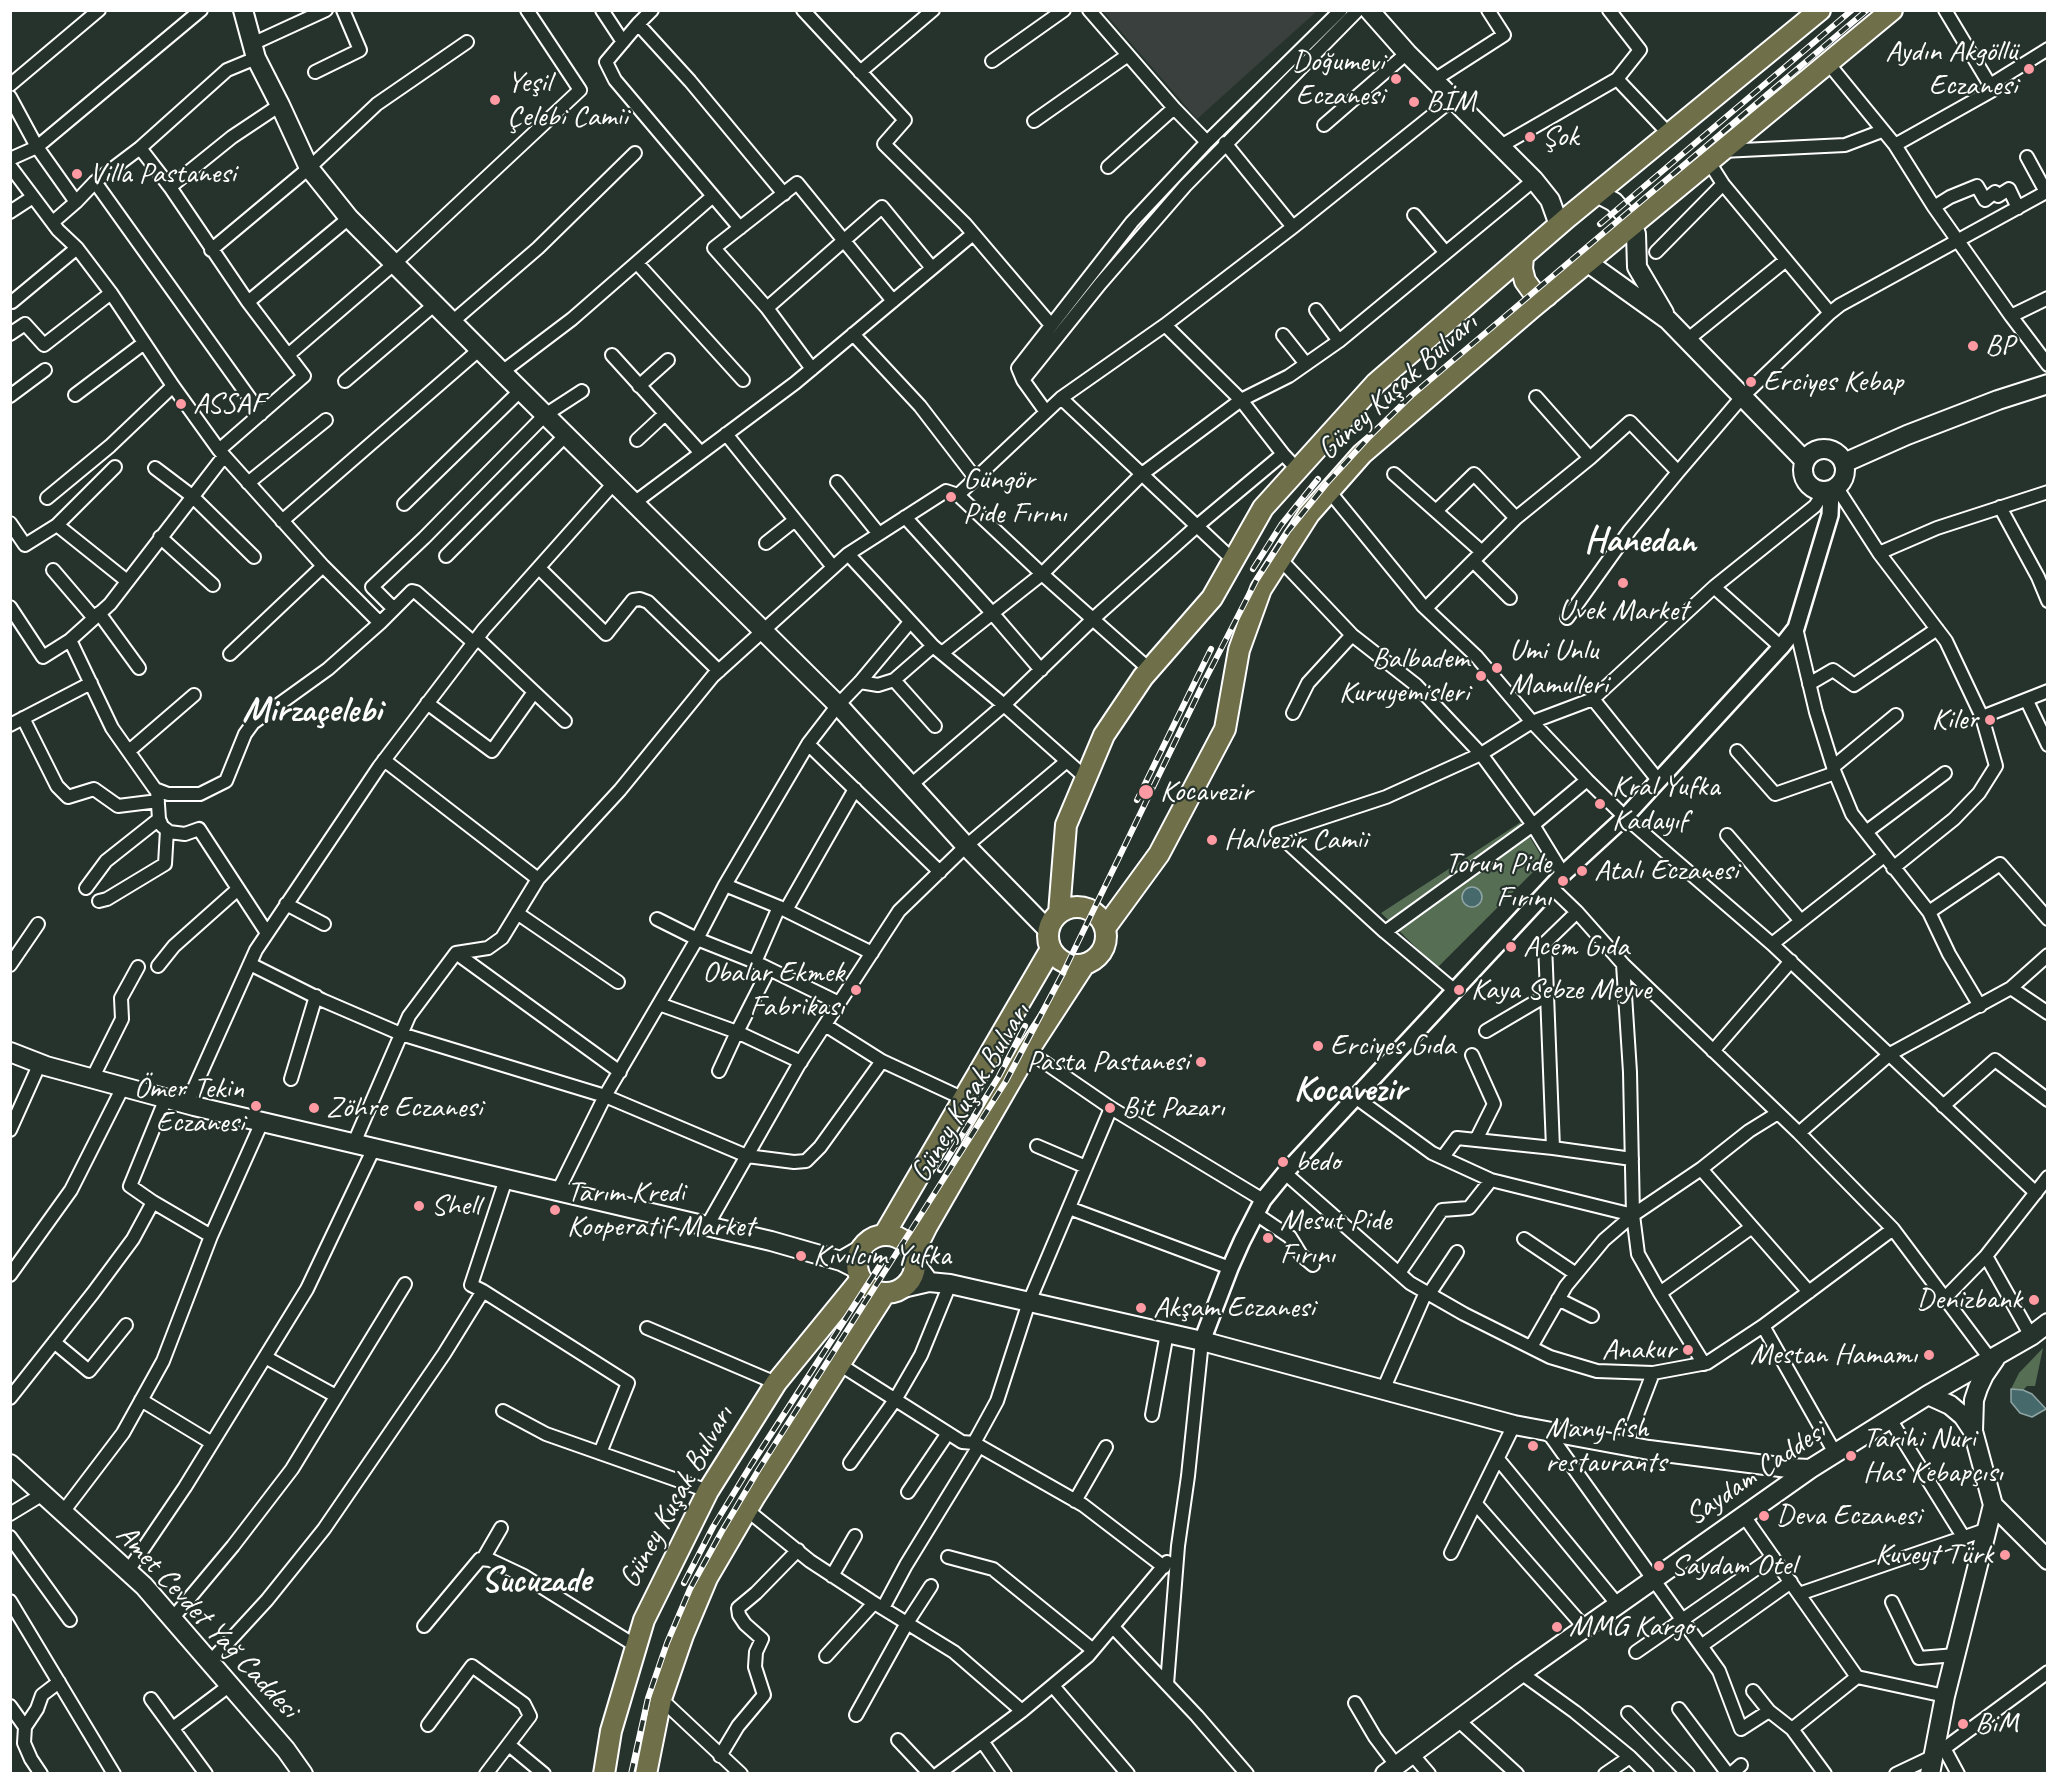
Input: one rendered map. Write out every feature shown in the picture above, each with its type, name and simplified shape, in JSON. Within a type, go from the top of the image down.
[{"type":"main road","points":[[243,10],[254,51],[309,168],[349,218],[565,436],[838,705],[912,784],[1049,940],[1056,957],[1074,966],[1084,965],[1093,961],[1100,954],[1107,937],[1101,919],[1086,908],[1077,907],[1059,913],[1052,920],[1049,940]]},
{"type":"main road","points":[[1369,10],[1407,53],[1533,180],[1567,219]]},
{"type":"main road","name":"Güney Kuşak Bulvarı","points":[[1105,928],[1159,854],[1225,729],[1239,650],[1261,589],[1309,514],[1362,454],[1587,262],[1892,10]]},
{"type":"main road","name":"Güney Kuşak Bulvarı","points":[[1059,913],[1066,825],[1104,735],[1149,669],[1212,598],[1263,508],[1376,383],[1807,14]]},
{"type":"main road","points":[[1597,193],[1614,202],[1629,219],[1636,234],[1637,267],[1668,320]]},
{"type":"main road","points":[[1523,256],[1522,269],[1525,281],[1533,292],[1547,296]]},
{"type":"main road","points":[[1587,262],[1668,320],[1805,460]]},
{"type":"main road","points":[[1844,463],[1907,435],[1998,400],[2048,384]]},
{"type":"main road","points":[[1823,449],[1836,452],[1844,463],[1845,477],[1831,490],[1811,487],[1806,482],[1803,467],[1809,455],[1823,449]]},
{"type":"main road","name":"Güney Kuşak Bulvarı","points":[[884,1235],[1014,1010],[1049,940]]},
{"type":"main road","name":"Güney Kuşak Bulvarı","points":[[914,1259],[927,1226],[1028,1051],[1084,965]]},
{"type":"main road","points":[[10,1052],[40,1063],[187,1104],[771,1241],[855,1265],[867,1286],[876,1291],[894,1291],[929,1282],[950,1284],[1202,1341],[1514,1425],[1625,1446],[1810,1469]]},
{"type":"main road","points":[[855,1265],[866,1243],[874,1237],[893,1236],[909,1246],[914,1259],[929,1282]]},
{"type":"main road","points":[[646,1773],[661,1699],[683,1635],[707,1578],[747,1509],[839,1364],[894,1291],[914,1273],[914,1259]]},
{"type":"main road","name":"Güney Kuşak Bulvarı","points":[[604,1773],[611,1731],[644,1620],[708,1491],[776,1383],[855,1265]]},
{"type":"main road","name":"Saydam Caddesi","points":[[1391,1769],[1521,1673],[1810,1469],[1928,1395],[2031,1336],[2048,1323]]},
{"type":"main road","points":[[1936,1759],[1945,1696],[1993,1505],[1973,1431],[1974,1400],[1984,1375],[1995,1358]]},
{"type":"main road","points":[[1928,1395],[1950,1405],[1963,1416],[1973,1431]]},
{"type":"main road","name":"Amet Cevdet Yağ Caddesi","points":[[10,1464],[144,1586],[286,1750],[303,1773]]},
{"type":"main road","points":[[1993,1505],[2048,1560]]},
{"type":"street","points":[[10,85],[99,10]]},
{"type":"street","points":[[10,159],[37,147],[201,10]]},
{"type":"street","points":[[53,222],[95,182],[140,148],[227,70],[254,51],[326,10]]},
{"type":"street","points":[[315,72],[360,50],[343,10]]},
{"type":"street","points":[[288,355],[395,263],[580,90],[528,10]]},
{"type":"street","points":[[602,10],[623,42]]},
{"type":"street","points":[[652,10],[606,62],[615,80],[740,228]]},
{"type":"street","points":[[803,10],[905,120],[884,144],[965,224],[1051,325]]},
{"type":"street","points":[[860,72],[933,10]]},
{"type":"street","points":[[992,61],[1064,10]]},
{"type":"street","points":[[1089,10],[1174,108],[1207,142]]},
{"type":"street","points":[[1046,412],[1023,380],[1018,368],[1132,222],[1207,142],[1341,10]]},
{"type":"street","points":[[1023,380],[1108,275],[1185,186],[1358,10]]},
{"type":"street","points":[[1434,80],[1504,35],[1488,10]]},
{"type":"street","points":[[1500,147],[1617,79],[1640,50],[1609,10]]},
{"type":"street","points":[[1895,145],[1993,90],[1945,10]]},
{"type":"street","points":[[638,24],[690,81],[784,194]]},
{"type":"street","points":[[211,250],[309,168],[377,104],[467,42]]},
{"type":"street","points":[[1990,85],[2048,49]]},
{"type":"street","points":[[1324,125],[1407,53]]},
{"type":"street","points":[[1034,122],[1128,55]]},
{"type":"street","points":[[1828,63],[1895,145],[1934,207],[2048,365]]},
{"type":"street","points":[[1617,79],[1669,134]]},
{"type":"street","points":[[10,98],[37,147],[76,202]]},
{"type":"street","points":[[958,495],[1061,398],[1165,325],[1293,227],[1454,98]]},
{"type":"street","points":[[170,187],[232,137],[280,105]]},
{"type":"street","points":[[1108,167],[1174,108]]},
{"type":"street","points":[[1830,313],[1723,184],[1715,156],[1845,145],[1882,131]]},
{"type":"street","points":[[1225,143],[1293,227]]},
{"type":"street","points":[[10,606],[43,657],[70,640],[110,604],[192,496],[221,453],[304,376],[248,302],[170,187],[140,148]]},
{"type":"street","points":[[452,322],[538,248],[635,153]]},
{"type":"street","points":[[1567,618],[1630,530],[1742,397],[1830,313],[1840,305],[2047,192],[2027,157]]},
{"type":"street","points":[[10,166],[111,293],[221,453],[323,566],[380,623]]},
{"type":"street","points":[[860,682],[878,685],[894,680],[937,649],[993,614],[1042,574],[1142,474],[1241,400],[1288,376],[1339,341],[1533,180]]},
{"type":"street","points":[[95,182],[261,414]]},
{"type":"street","points":[[812,369],[766,308],[714,248],[797,183],[893,301]]},
{"type":"street","points":[[1656,252],[1723,184]]},
{"type":"street","points":[[1934,207],[1950,197],[1977,186],[1985,200],[1995,192],[1998,196],[2009,189],[2018,208]]},
{"type":"street","points":[[502,372],[572,319],[714,196]]},
{"type":"street","points":[[10,212],[33,197]]},
{"type":"street","points":[[766,308],[882,207],[932,268]]},
{"type":"street","points":[[1414,215],[1446,253]]},
{"type":"street","points":[[248,302],[349,218]]},
{"type":"street","points":[[634,503],[812,369],[973,234]]},
{"type":"street","points":[[12,302],[77,248]]},
{"type":"street","points":[[1687,340],[1786,260]]},
{"type":"street","points":[[637,263],[743,380]]},
{"type":"street","points":[[10,334],[25,324],[44,345],[111,293]]},
{"type":"street","points":[[2011,316],[2048,298]]},
{"type":"street","points":[[345,381],[434,305]]},
{"type":"street","points":[[1316,310],[1339,341]]},
{"type":"street","points":[[1165,325],[1241,400],[1298,470]]},
{"type":"street","points":[[853,334],[920,406],[976,479]]},
{"type":"street","points":[[1283,335],[1306,364]]},
{"type":"street","points":[[75,395],[144,343]]},
{"type":"street","points":[[282,521],[480,350]]},
{"type":"street","points":[[612,355],[701,453]]},
{"type":"street","points":[[639,386],[668,360]]},
{"type":"street","points":[[10,396],[45,370]]},
{"type":"street","points":[[47,498],[110,446],[173,386]]},
{"type":"street","points":[[404,504],[521,390]]},
{"type":"street","points":[[394,609],[372,587],[424,538],[545,415],[582,391]]},
{"type":"street","points":[[1536,397],[1590,458]]},
{"type":"street","points":[[1061,398],[1233,560]]},
{"type":"street","points":[[637,440],[665,414]]},
{"type":"street","points":[[248,483],[326,420]]},
{"type":"street","points":[[1426,608],[1516,518],[1630,422],[1678,472]]},
{"type":"street","points":[[726,434],[833,567]]},
{"type":"street","points":[[446,556],[565,436]]},
{"type":"street","points":[[912,784],[1004,705],[1094,618],[1197,526],[1283,454]]},
{"type":"street","points":[[10,523],[25,545],[57,525],[115,467]]},
{"type":"street","points":[[155,468],[192,496],[254,557]]},
{"type":"street","points":[[1394,474],[1482,552]]},
{"type":"street","points":[[1436,511],[1474,474],[1516,518]]},
{"type":"street","points":[[837,482],[879,534]]},
{"type":"street","points":[[187,1104],[256,950],[384,760],[476,641],[614,483]]},
{"type":"street","points":[[1831,490],[1946,641],[1982,717],[1996,766],[1979,794],[1954,819],[1893,868]]},
{"type":"street","points":[[1454,990],[1385,932],[1277,833],[1386,797],[1481,754],[1532,722],[1593,699],[1714,587],[1815,506],[1831,490]]},
{"type":"street","points":[[1167,1684],[1178,1546],[1202,1341],[1230,1268],[1260,1207],[1285,1173],[1454,990],[1563,874],[1625,817],[1782,646],[1796,628],[1830,515],[1831,490]]},
{"type":"street","points":[[354,1143],[409,1016],[456,953],[488,948],[502,938],[538,879],[620,790],[719,671],[848,554],[946,491],[958,495],[1042,574],[1149,669]]},
{"type":"street","points":[[1329,491],[1426,608],[1476,656],[1532,722],[1587,780],[1625,817],[1791,961],[2036,1193]]},
{"type":"street","points":[[1879,554],[1938,528],[2048,492]]},
{"type":"street","points":[[2000,507],[2043,576],[2048,601]]},
{"type":"street","points":[[905,517],[1041,670]]},
{"type":"street","points":[[766,543],[795,520]]},
{"type":"street","points":[[57,525],[127,581]]},
{"type":"street","points":[[160,537],[213,585]]},
{"type":"street","points":[[848,554],[937,649],[1086,778]]},
{"type":"street","points":[[1280,559],[1352,635],[1416,685],[1481,754],[1533,825],[1563,874]]},
{"type":"street","points":[[1473,561],[1510,598]]},
{"type":"street","points":[[230,654],[323,566]]},
{"type":"street","points":[[539,568],[606,634],[633,600],[640,599],[648,602],[719,671]]},
{"type":"street","points":[[53,570],[97,616],[139,668]]},
{"type":"street","points":[[1714,587],[1782,646]]},
{"type":"street","points":[[23,718],[57,786],[68,797],[94,789],[118,806],[157,795],[200,794],[226,781],[245,734],[253,723],[328,669],[412,591],[476,641],[565,722]]},
{"type":"street","points":[[558,1191],[605,1096],[808,744],[838,705],[910,622]]},
{"type":"street","points":[[1796,628],[1809,684],[1834,770],[1852,814],[1929,912],[1949,954],[1980,1006]]},
{"type":"street","points":[[1809,684],[1833,670],[1854,685],[1936,629]]},
{"type":"street","points":[[1293,713],[1308,682],[1352,635]]},
{"type":"street","points":[[70,640],[112,728],[157,795],[159,819],[167,830],[165,864],[107,899],[99,901]]},
{"type":"street","points":[[894,680],[935,726]]},
{"type":"street","points":[[10,725],[91,683]]},
{"type":"street","points":[[1982,717],[2048,691]]},
{"type":"street","points":[[427,703],[492,751],[534,692]]},
{"type":"street","points":[[129,751],[194,695]]},
{"type":"street","points":[[1593,699],[1658,780]]},
{"type":"street","points":[[2027,701],[2048,745]]},
{"type":"street","points":[[1737,751],[1775,794],[1834,770],[1896,715]]},
{"type":"street","points":[[808,744],[940,872]]},
{"type":"street","points":[[384,760],[538,879]]},
{"type":"street","points":[[707,1226],[801,1062],[899,911],[966,846],[1067,761]]},
{"type":"street","points":[[1866,832],[1946,773]]},
{"type":"street","points":[[1385,932],[1533,825],[1587,780]]},
{"type":"street","points":[[755,962],[782,909],[855,789]]},
{"type":"street","points":[[86,888],[106,861],[159,819]]},
{"type":"street","points":[[167,830],[185,834],[200,829],[267,933]]},
{"type":"street","points":[[1727,835],[1801,921]]},
{"type":"street","points":[[1772,944],[1884,856]]},
{"type":"street","points":[[1929,912],[2000,864],[2048,919]]},
{"type":"street","points":[[725,885],[782,909],[872,953]]},
{"type":"street","points":[[1551,888],[1577,912],[1623,964],[1799,1133],[1893,1229],[1945,1298],[1995,1358]]},
{"type":"street","points":[[158,966],[174,946],[238,889]]},
{"type":"street","points":[[286,904],[324,924]]},
{"type":"street","points":[[1553,1148],[1545,943],[1577,912]]},
{"type":"street","points":[[518,913],[618,982]]},
{"type":"street","points":[[657,919],[697,939],[755,962],[839,1003]]},
{"type":"street","points":[[10,964],[38,924]]},
{"type":"street","points":[[456,953],[620,1072]]},
{"type":"street","points":[[1799,1133],[1890,1054],[2011,988],[2048,955]]},
{"type":"street","points":[[1713,1051],[1791,961]]},
{"type":"street","points":[[250,964],[401,1034],[605,1096],[747,1156],[794,1162],[806,1161],[820,1147],[882,1061]]},
{"type":"street","points":[[1623,964],[1630,1072],[1633,1215],[1638,1254],[1704,1364]]},
{"type":"street","points":[[92,1078],[122,1019],[121,998],[138,967]]},
{"type":"street","points":[[719,1071],[736,1032],[765,977]]},
{"type":"street","points":[[2011,988],[2048,1013]]},
{"type":"street","points":[[1486,1031],[1547,995]]},
{"type":"street","points":[[291,1079],[316,996]]},
{"type":"street","points":[[659,1004],[736,1032],[801,1062]]},
{"type":"street","points":[[825,1026],[882,1061],[964,1099]]},
{"type":"street","points":[[1028,1051],[1260,1207],[1290,1237],[1301,1255],[1313,1264]]},
{"type":"street","points":[[1472,1055],[1494,1104],[1476,1140]]},
{"type":"street","points":[[1943,1106],[1995,1060],[2048,1100]]},
{"type":"street","points":[[10,1130],[40,1063]]},
{"type":"street","points":[[10,1275],[71,1190],[123,1087]]},
{"type":"street","points":[[1355,1097],[1432,1153],[1491,1180],[1633,1215]]},
{"type":"street","points":[[166,1098],[130,1186],[211,1236]]},
{"type":"street","points":[[826,1656],[879,1606],[977,1445],[997,1401],[1029,1302],[1111,1108]]},
{"type":"street","points":[[1531,1347],[1558,1299],[1604,1240],[1633,1215],[1701,1169],[1749,1131],[1778,1113]]},
{"type":"street","points":[[63,1512],[123,1433],[163,1361],[211,1236],[262,1122]]},
{"type":"street","points":[[1443,1157],[1457,1138],[1553,1148],[1632,1160]]},
{"type":"street","points":[[1036,1146],[1086,1167]]},
{"type":"street","points":[[128,1571],[212,1443],[307,1289],[374,1148]]},
{"type":"street","points":[[1701,1169],[1809,1292]]},
{"type":"street","points":[[1285,1173],[1410,1283],[1550,1357],[1597,1371],[1653,1374],[1704,1364],[1763,1326],[1893,1229]]},
{"type":"street","points":[[1945,1298],[1986,1256],[2048,1177]]},
{"type":"street","points":[[506,1179],[471,1285],[628,1383],[600,1453]]},
{"type":"street","points":[[1399,1274],[1442,1210],[1468,1208],[1491,1180]]},
{"type":"street","points":[[10,1398],[133,1239],[153,1202]]},
{"type":"street","points":[[1068,1208],[1230,1268]]},
{"type":"street","points":[[1660,1293],[1752,1227]]},
{"type":"street","points":[[1524,1239],[1576,1274]]},
{"type":"street","points":[[1383,1390],[1428,1293],[1457,1252]]},
{"type":"street","points":[[1986,1256],[2031,1336]]},
{"type":"street","points":[[172,1618],[233,1546],[292,1469],[405,1284]]},
{"type":"street","points":[[850,1463],[895,1400],[921,1355],[950,1284]]},
{"type":"street","points":[[210,1662],[267,1600],[324,1529],[444,1354],[483,1291]]},
{"type":"street","points":[[1558,1299],[1592,1316]]},
{"type":"street","points":[[54,1342],[89,1371],[126,1325]]},
{"type":"street","points":[[1763,1326],[1835,1453]]},
{"type":"street","points":[[647,1328],[776,1383]]},
{"type":"street","points":[[1152,1415],[1167,1333]]},
{"type":"street","points":[[265,1357],[336,1396]]},
{"type":"street","points":[[839,1364],[962,1442],[977,1445],[1075,1501],[1164,1567]]},
{"type":"street","points":[[1625,1446],[1653,1374]]},
{"type":"street","points":[[141,1400],[212,1443]]},
{"type":"street","points":[[503,1411],[546,1434],[708,1491]]},
{"type":"street","points":[[1890,1419],[1964,1538]]},
{"type":"street","points":[[1451,1553],[1514,1425]]},
{"type":"street","points":[[1547,1431],[1719,1671],[1741,1729],[1769,1711]]},
{"type":"street","points":[[908,1492],[948,1433]]},
{"type":"street","points":[[1075,1501],[1106,1447]]},
{"type":"street","points":[[1498,1459],[1618,1605]]},
{"type":"street","points":[[10,1514],[43,1494]]},
{"type":"street","points":[[1476,1503],[1585,1628]]},
{"type":"street","points":[[747,1509],[832,1576],[954,1652],[1022,1711]]},
{"type":"street","points":[[1744,1516],[1857,1677],[1945,1696]]},
{"type":"street","points":[[483,1559],[501,1528]]},
{"type":"street","points":[[1799,1594],[1988,1529]]},
{"type":"street","points":[[832,1576],[855,1536]]},
{"type":"street","points":[[10,1538],[70,1620]]},
{"type":"street","points":[[939,1773],[1022,1711],[1093,1650],[1164,1567],[1178,1546]]},
{"type":"street","points":[[724,1764],[738,1726],[764,1695],[755,1667],[756,1652],[762,1639],[739,1615],[738,1608],[798,1551]]},
{"type":"street","points":[[948,1557],[993,1569],[1093,1650]]},
{"type":"street","points":[[1636,1652],[1773,1557]]},
{"type":"street","points":[[424,1626],[480,1558],[490,1560],[524,1576],[636,1646]]},
{"type":"street","points":[[1701,1646],[1791,1582]]},
{"type":"street","points":[[856,1715],[907,1623],[931,1586]]},
{"type":"street","points":[[10,1601],[114,1773]]},
{"type":"street","points":[[1892,1602],[1919,1658],[1956,1655]]},
{"type":"street","points":[[1113,1627],[1247,1773]]},
{"type":"street","points":[[428,1725],[472,1666],[524,1704],[530,1716],[486,1773]]},
{"type":"street","points":[[1896,1773],[1936,1759],[2048,1672]]},
{"type":"street","points":[[1521,1673],[1575,1712],[1647,1773]]},
{"type":"street","points":[[1792,1729],[1857,1677]]},
{"type":"street","points":[[41,1773],[24,1743],[25,1727],[37,1709],[42,1695],[59,1682]]},
{"type":"street","points":[[173,1728],[230,1685]]},
{"type":"street","points":[[1053,1686],[1128,1773]]},
{"type":"street","points":[[1753,1691],[1769,1711],[1792,1729],[1825,1773]]},
{"type":"street","points":[[151,1699],[207,1773]]},
{"type":"street","points":[[661,1699],[724,1764],[741,1773]]},
{"type":"street","points":[[1355,1702],[1391,1769]]},
{"type":"street","points":[[10,1707],[25,1727]]},
{"type":"street","points":[[1679,1709],[1733,1771]]},
{"type":"street","points":[[1628,1713],[1688,1773]]},
{"type":"street","points":[[1458,1720],[1517,1773]]},
{"type":"street","points":[[898,1740],[930,1773]]},
{"type":"street","points":[[981,1742],[1005,1773]]},
{"type":"street","points":[[508,1744],[544,1773]]},
{"type":"street","points":[[1412,1754],[1429,1773]]},
{"type":"street","points":[[1605,1773],[1630,1757]]},
{"type":"street","points":[[1936,1759],[1958,1773]]},
{"type":"shaded area","points":[[1103,11],[1317,11],[1197,119]]},
{"type":"green space","points":[[1521,822],[1544,861],[1437,968],[1381,913]]},
{"type":"green space","points":[[2043,1348],[2035,1386],[2027,1386],[2023,1390],[2011,1389],[2019,1373]]},
{"type":"water","points":[[1472,887],[1479,890],[1482,897],[1479,904],[1472,907],[1465,904],[1462,897],[1465,890]]},
{"type":"water","points":[[2011,1389],[2023,1390],[2032,1394],[2046,1409],[2032,1417],[2020,1413],[2011,1402]]},
{"type":"railway","points":[[1600,224],[1852,10]]},
{"type":"railway","points":[[631,1774],[648,1698],[667,1643],[690,1589],[759,1469],[1006,1081],[1062,975],[1205,680],[1257,579],[1288,531],[1327,483],[1412,395],[1867,10]]},
{"type":"railway","points":[[1253,569],[1281,525],[1318,479]]},
{"type":"railway","points":[[1137,800],[1211,649]]},
{"type":"railway","points":[[940,1170],[999,1076],[1025,1026]]},
{"type":"railway","points":[[684,1583],[713,1527],[751,1465],[884,1259]]},
{"type":"place","name":"Aydın Akgöllü Eczanesi","points":[[2029,69]]},
{"type":"place","name":"Doğumevi Eczanesi","points":[[1396,79]]},
{"type":"place","name":"Yeşil Çelebi Camii","points":[[495,100]]},
{"type":"place","name":"BİM","points":[[1414,102]]},
{"type":"place","name":"Şok","points":[[1530,137]]},
{"type":"place","name":"Villa Pastanesi","points":[[77,174]]},
{"type":"place","name":"BP","points":[[1973,346]]},
{"type":"place","name":"Erciyes Kebap","points":[[1751,382]]},
{"type":"place","name":"ASSAF","points":[[181,404]]},
{"type":"place","name":"Güngör Pide Fırını","points":[[951,497]]},
{"type":"place","name":"Uvek Market","points":[[1623,583]]},
{"type":"place","name":"Umi Unlu Mamulleri","points":[[1497,668]]},
{"type":"place","name":"Balbadem Kuruyemisleri","points":[[1481,676]]},
{"type":"place","name":"Kiler","points":[[1990,720]]},
{"type":"place","name":"Kocavezir","points":[[1146,792]]},
{"type":"place","name":"Kral Yufka Kadayıf","points":[[1600,804]]},
{"type":"place","name":"Halvezir Camii","points":[[1212,840]]},
{"type":"place","name":"Atalı Eczanesi","points":[[1582,871]]},
{"type":"place","name":"Torun Pide Fırını","points":[[1563,881]]},
{"type":"place","name":"Acem Gıda","points":[[1511,947]]},
{"type":"place","name":"Obalar Ekmek Fabrikası","points":[[856,990]]},
{"type":"place","name":"Kaya Sebze Meyve","points":[[1459,990]]},
{"type":"place","name":"Erciyes Gıda","points":[[1318,1046]]},
{"type":"place","name":"Pasta Pastanesi","points":[[1201,1062]]},
{"type":"place","name":"Ömer Tekin Eczanesi","points":[[256,1106]]},
{"type":"place","name":"Zöhre Eczanesi","points":[[314,1108]]},
{"type":"place","name":"Bit Pazarı","points":[[1110,1108]]},
{"type":"place","name":"bedo","points":[[1283,1162]]},
{"type":"place","name":"Shell","points":[[419,1206]]},
{"type":"place","name":"Tarım Kredi Kooperatif Market","points":[[555,1210]]},
{"type":"place","name":"Mesut Pide Fırını","points":[[1268,1238]]},
{"type":"place","name":"Kıvılcım Yufka","points":[[801,1256]]},
{"type":"place","name":"Denizbank","points":[[2034,1300]]},
{"type":"place","name":"Akşam Eczanesi","points":[[1141,1308]]},
{"type":"place","name":"Anakur","points":[[1688,1350]]},
{"type":"place","name":"Mestan Hamamı","points":[[1929,1355]]},
{"type":"place","name":"Many fish restaurants","points":[[1533,1446]]},
{"type":"place","name":"Tarihi Nuri Has Kebapçısı","points":[[1851,1456]]},
{"type":"place","name":"Deva Eczanesi","points":[[1764,1516]]},
{"type":"place","name":"Kuveyt Türk","points":[[2005,1555]]},
{"type":"place","name":"Saydam Otel","points":[[1659,1566]]},
{"type":"place","name":"MMG Kargo","points":[[1557,1627]]},
{"type":"place","name":"BiM","points":[[1963,1724]]},
{"type":"district","name":"Hanedan","points":[[1640,542]]},
{"type":"district","name":"Mirzaçelebi","points":[[312,712]]},
{"type":"district","name":"Kocavezir","points":[[1350,1091]]},
{"type":"district","name":"Sucuzade","points":[[536,1582]]}]
